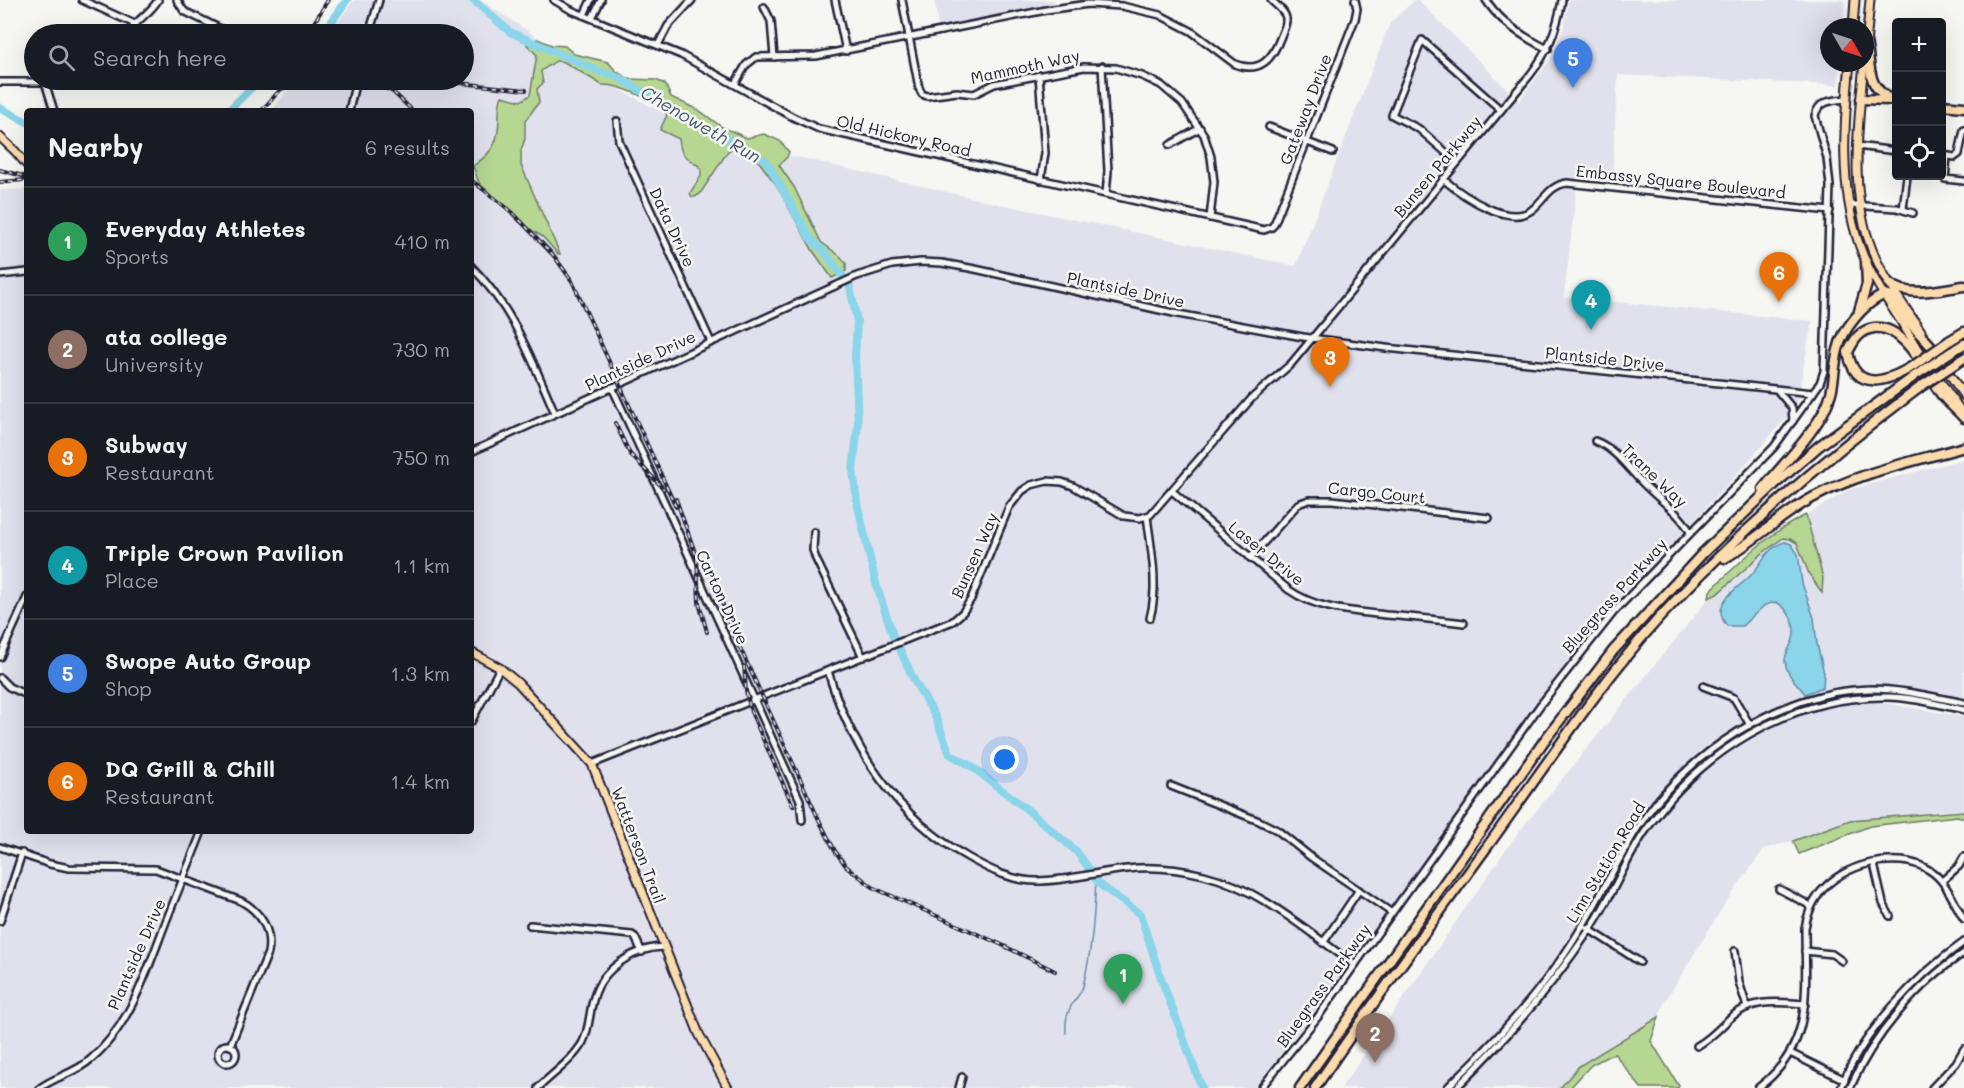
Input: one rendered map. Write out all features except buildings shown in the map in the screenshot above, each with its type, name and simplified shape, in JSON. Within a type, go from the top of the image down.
[{"type":"highway","points":[[1871,72],[1872,81],[1884,96],[1892,100]]},
{"type":"highway","points":[[1861,99],[1892,101]]},
{"type":"highway","points":[[1946,105],[1964,107]]},
{"type":"highway","points":[[1856,318],[1866,294],[1866,262]]},
{"type":"highway","points":[[1889,283],[1901,290],[1911,292],[1964,285]]},
{"type":"highway","points":[[1739,519],[1797,450],[1821,415],[1833,389],[1840,342],[1869,303],[1883,295],[1892,297],[1910,323],[1931,346]]},
{"type":"highway","points":[[1964,344],[1951,352],[1915,371],[1887,380],[1873,381],[1862,377],[1854,370],[1848,352],[1859,335],[1868,329],[1891,330],[1907,344],[1942,395],[1964,417]]},
{"type":"highway","points":[[1300,1088],[1565,712],[1634,627],[1704,553],[1775,484],[1949,341],[1964,332]]},
{"type":"highway","points":[[1314,1088],[1447,900],[1612,674],[1659,618],[1761,518],[1815,470],[1923,385],[1964,358]]},
{"type":"highway","points":[[1714,563],[1728,556],[1792,510],[1832,488],[1893,465],[1964,448]]},
{"type":"main road","points":[[1854,18],[1856,0]]},
{"type":"main road","points":[[1868,18],[1870,0]]},
{"type":"main road","points":[[1849,72],[1845,163],[1849,205],[1858,244],[1883,295],[1964,417]]},
{"type":"main road","points":[[1863,72],[1857,146],[1857,182],[1859,204],[1871,246],[1889,283],[1964,396]]},
{"type":"main road","points":[[1847,99],[1861,99]]},
{"type":"main road","points":[[0,137],[24,161]]},
{"type":"main road","name":"Watterson Trail","points":[[474,654],[500,668],[518,682],[592,764],[703,1043],[728,1088]]},
{"type":"street","points":[[82,0],[135,24],[149,13],[158,0]]},
{"type":"street","points":[[177,0],[184,11],[211,24]]},
{"type":"street","points":[[372,24],[379,0]]},
{"type":"street","name":"Old Hickory Road","points":[[554,0],[584,15],[681,54],[819,129],[1264,230],[1272,227]]},
{"type":"street","points":[[584,15],[591,0]]},
{"type":"street","points":[[592,18],[601,0]]},
{"type":"street","points":[[658,45],[668,26],[692,0]]},
{"type":"street","points":[[835,0],[846,51]]},
{"type":"street","points":[[902,0],[908,38]]},
{"type":"street","points":[[735,84],[750,60],[760,57],[816,57],[1046,10],[1103,2],[1144,10],[1177,23],[1239,66],[1251,67],[1270,58],[1278,45],[1286,19],[1284,13],[1271,0]]},
{"type":"street","name":"Gateway Drive","points":[[1272,227],[1355,19],[1357,9],[1355,0]]},
{"type":"street","points":[[1486,0],[1502,19],[1548,49]]},
{"type":"street","name":"Bunsen Parkway","points":[[1312,338],[1535,69],[1548,49],[1562,0]]},
{"type":"street","points":[[764,8],[771,21],[774,57]]},
{"type":"street","name":"Mammoth Way","points":[[908,38],[919,88],[922,94],[929,97],[957,92],[974,94],[988,86],[1076,68],[1102,66],[1142,76],[1161,85],[1182,103],[1200,128],[1209,149],[1214,182],[1210,218]]},
{"type":"street","points":[[1457,162],[1419,129],[1392,115],[1422,40],[1501,110]]},
{"type":"street","points":[[1102,66],[1108,171],[1106,194]]},
{"type":"street","points":[[1039,75],[1045,153],[1041,180]]},
{"type":"street","points":[[0,82],[24,82]]},
{"type":"street","points":[[47,90],[53,108]]},
{"type":"street","points":[[350,108],[354,90]]},
{"type":"street","name":"Bluegrass Parkway","points":[[1261,1088],[1317,1018],[1570,666],[1614,612],[1758,464],[1822,381],[1830,211],[1829,169],[1815,116],[1816,110],[1824,103],[1847,99]]},
{"type":"street","name":"Data Drive","points":[[617,122],[619,141],[711,342]]},
{"type":"street","points":[[1269,127],[1333,152]]},
{"type":"street","points":[[1170,145],[1200,128]]},
{"type":"street","points":[[1946,156],[1955,157],[1959,154],[1964,130]]},
{"type":"street","points":[[1857,146],[1892,150]]},
{"type":"street","name":"Embassy Square Boulevard","points":[[1443,179],[1470,200],[1515,216],[1528,213],[1553,188],[1567,183],[1830,211]]},
{"type":"street","points":[[1946,179],[1964,181]]},
{"type":"street","points":[[1903,209],[1907,180]]},
{"type":"street","points":[[1849,205],[1903,209],[1913,213]]},
{"type":"street","name":"Plantside Drive","points":[[474,451],[857,276],[899,264],[943,263],[1178,314],[1312,338],[1386,348],[1813,393]]},
{"type":"street","points":[[474,269],[496,293],[508,311],[555,413]]},
{"type":"street","points":[[0,275],[24,272]]},
{"type":"street","points":[[1150,618],[1154,603],[1147,516],[1157,509],[1250,400],[1291,364],[1312,338]]},
{"type":"street","name":"Carton Drive","points":[[612,387],[800,800],[802,820]]},
{"type":"street","points":[[1778,391],[1791,408],[1792,422]]},
{"type":"street","name":"Trane Way","points":[[1595,441],[1609,449],[1674,512],[1690,532]]},
{"type":"street","name":"Bunsen Way","points":[[592,764],[948,624],[963,612],[975,590],[1009,507],[1022,491],[1031,485],[1047,481],[1062,482],[1124,516],[1132,518],[1147,516]]},
{"type":"street","name":"Laser Drive","points":[[1172,491],[1289,590],[1319,606],[1464,623]]},
{"type":"street","name":"Cargo Court","points":[[1250,558],[1294,507],[1309,500],[1352,502],[1489,518]]},
{"type":"street","points":[[814,532],[813,550],[816,559],[862,657]]},
{"type":"street","points":[[0,657],[24,604]]},
{"type":"street","points":[[474,716],[500,668]]},
{"type":"street","points":[[828,671],[853,735],[888,790],[930,832],[983,866],[1010,877],[1034,881],[1141,868],[1196,873],[1250,893],[1355,965]]},
{"type":"street","points":[[0,678],[9,687],[24,694]]},
{"type":"street","points":[[1703,686],[1734,698],[1750,725]]},
{"type":"street","name":"Linn Station Road","points":[[1447,1088],[1523,1009],[1549,976],[1583,926],[1652,807],[1702,758],[1750,725],[1804,701],[1847,691],[1892,690],[1964,703]]},
{"type":"street","name":"Linn Station Road","points":[[1456,1088],[1528,1013],[1590,930],[1632,852],[1659,812],[1687,781],[1738,740],[1791,714],[1847,699],[1891,697],[1964,710]]},
{"type":"street","points":[[1171,786],[1277,830],[1312,858],[1392,913]]},
{"type":"street","name":"Plantside Drive","points":[[40,1088],[90,1061],[116,1029],[140,986],[201,834]]},
{"type":"street","points":[[0,847],[58,866],[147,868],[165,872],[248,905],[259,916],[268,935],[269,948],[267,958],[230,1046]]},
{"type":"street","points":[[0,921],[22,854]]},
{"type":"street","points":[[1942,881],[1959,866],[1964,857]]},
{"type":"street","points":[[1758,1088],[1775,1074],[1790,1053],[1801,1027],[1805,1004],[1805,928],[1811,906],[1824,888],[1852,870],[1874,864],[1898,861],[1916,864],[1931,871],[1942,881],[1964,919]]},
{"type":"street","points":[[1874,864],[1883,903],[1890,916]]},
{"type":"street","points":[[1779,889],[1811,906]]},
{"type":"street","points":[[1323,943],[1359,890]]},
{"type":"street","points":[[530,925],[632,935],[642,952]]},
{"type":"street","points":[[1583,926],[1640,962]]},
{"type":"street","points":[[1841,1088],[1844,1079],[1871,1035],[1896,1004],[1927,971],[1964,942]]},
{"type":"street","points":[[538,1088],[579,1049],[590,1024],[596,990],[606,975],[617,964],[642,952],[664,947]]},
{"type":"street","points":[[1735,951],[1739,982],[1747,1007]]},
{"type":"street","points":[[1805,951],[1832,954],[1842,961]]},
{"type":"street","points":[[1790,1053],[1844,1079],[1851,1085],[1868,1054],[1905,1006],[1938,973],[1964,953]]},
{"type":"street","points":[[1697,1046],[1706,1041],[1737,1012],[1747,1007],[1766,1001],[1805,1004]]},
{"type":"street","points":[[1932,1088],[1956,1063],[1964,1049]]},
{"type":"street","points":[[959,1088],[962,1077]]},
{"type":"shaded area","points":[[354,0],[480,0],[608,83],[726,147],[797,157],[999,204],[1296,266],[1390,23],[1415,0],[1418,0],[1519,101],[1549,61],[1563,29],[1569,0],[1843,0],[1845,1],[1844,18],[1820,18],[1820,72],[1839,72],[1838,85],[1618,75],[1612,178],[1578,176],[1564,297],[1812,321],[1796,407],[1580,644],[1325,998],[1254,1088],[0,1088],[0,190],[24,189],[24,834],[474,834],[474,108],[274,108],[288,90],[474,90],[474,24],[336,24]]},
{"type":"shaded area","points":[[936,0],[1055,0],[1053,5],[938,29]]},
{"type":"shaded area","points":[[1964,459],[1964,700],[1896,687],[1856,686],[1836,690],[1840,706],[1860,702],[1885,703],[1964,717],[1964,811],[1850,820],[1803,838],[1764,849],[1726,902],[1664,1003],[1659,1017],[1579,1066],[1560,1088],[1341,1088],[1514,838],[1709,598],[1717,594],[1782,538],[1797,543],[1809,574],[1823,578],[1806,515],[1851,489]]},
{"type":"green space","points":[[537,39],[552,45],[565,46],[574,54],[608,62],[617,72],[629,79],[656,80],[665,84],[671,97],[700,111],[722,127],[747,138],[764,134],[780,141],[789,152],[779,165],[794,187],[821,242],[840,256],[846,263],[846,271],[832,278],[813,251],[776,185],[760,163],[746,153],[733,148],[728,151],[700,194],[692,197],[690,193],[701,176],[701,168],[685,157],[681,151],[679,139],[660,130],[667,115],[662,110],[638,94],[618,87],[602,85],[564,62],[556,61],[541,71],[543,83],[537,89],[539,102],[525,121],[521,165],[560,254],[558,254],[543,237],[520,223],[479,183],[474,169],[474,165],[491,150],[497,138],[499,105],[502,96],[521,101],[530,95],[537,55],[527,45]]},
{"type":"green space","points":[[1806,515],[1823,578],[1822,593],[1809,574],[1797,543],[1783,538],[1717,594],[1709,598],[1710,591],[1755,549],[1779,530]]},
{"type":"green space","points":[[1964,811],[1964,818],[1957,816],[1870,826],[1799,854],[1793,841],[1850,820]]},
{"type":"green space","points":[[1659,1017],[1651,1041],[1679,1086],[1678,1088],[1641,1088],[1614,1053],[1591,1065],[1570,1088],[1560,1088],[1579,1066]]},
{"type":"water","points":[[1785,542],[1791,544],[1798,554],[1802,583],[1814,618],[1824,673],[1823,687],[1805,694],[1786,667],[1786,656],[1793,639],[1794,628],[1791,618],[1781,605],[1776,602],[1765,605],[1742,626],[1727,626],[1721,611],[1726,598],[1754,572],[1773,548]]},
{"type":"waterway","name":"Chenoweth Run","points":[[330,24],[347,0]]},
{"type":"waterway","name":"Chenoweth Run","points":[[473,0],[510,32],[598,71],[620,78],[683,117],[766,161],[810,238],[826,254],[850,287],[857,321],[855,357],[858,424],[853,470],[857,502],[876,584],[894,639]]},
{"type":"waterway","name":"Chenoweth Run","points":[[231,108],[249,90]]},
{"type":"waterway","name":"Chenoweth Run","points":[[0,108],[24,120]]},
{"type":"waterway","name":"Chenoweth Run","points":[[900,650],[935,716],[950,754],[971,766],[1029,811],[1076,851],[1090,870]]},
{"type":"waterway","name":"Chenoweth Run","points":[[1094,877],[1099,884],[1140,914],[1202,1088]]},
{"type":"waterway","points":[[1066,1033],[1068,1012],[1082,989],[1089,960],[1096,880]]},
{"type":"railway","points":[[313,24],[328,0]]},
{"type":"railway","points":[[474,85],[526,90]]},
{"type":"railway","points":[[264,108],[280,90]]},
{"type":"railway","points":[[389,90],[410,108]]},
{"type":"railway","points":[[0,170],[24,176]]},
{"type":"railway","points":[[0,182],[24,180]]},
{"type":"railway","points":[[474,182],[511,211],[554,256],[572,281],[676,507]]},
{"type":"railway","points":[[615,423],[630,454],[664,489]]},
{"type":"railway","points":[[676,499],[697,558],[699,603],[707,632]]},
{"type":"railway","points":[[709,567],[738,646]]},
{"type":"railway","points":[[736,639],[819,820],[835,851],[846,866],[874,888],[1055,971]]},
{"type":"railway","points":[[744,666],[751,712],[793,806]]},
{"type":"place","name":"Swope Auto Group","points":[[1573,88]]},
{"type":"place","name":"DQ Grill & Chill","points":[[1779,302]]},
{"type":"place","name":"Triple Crown Pavilion","points":[[1591,330]]},
{"type":"place","name":"Subway","points":[[1330,387]]},
{"type":"place","name":"Everyday Athletes","points":[[1123,1004]]},
{"type":"place","name":"ata college","points":[[1375,1063]]}]
